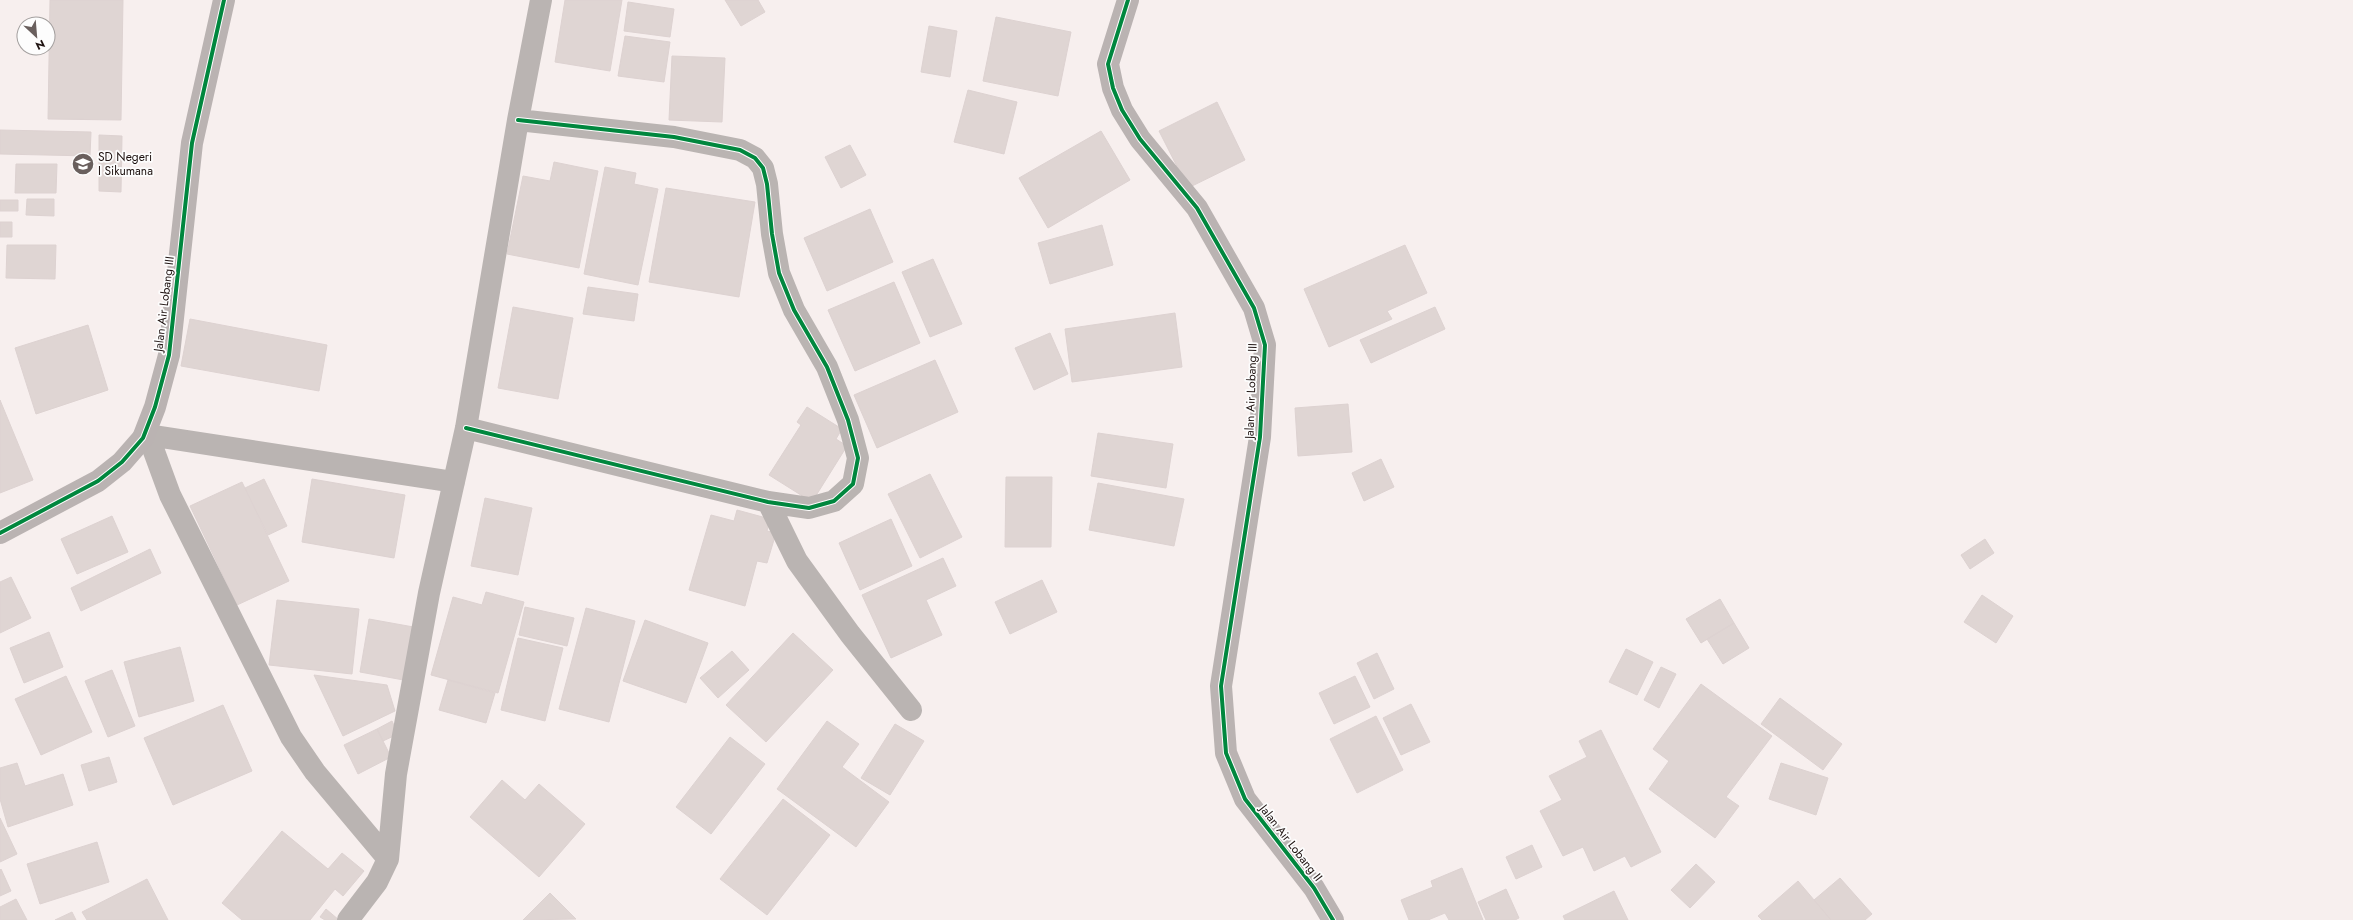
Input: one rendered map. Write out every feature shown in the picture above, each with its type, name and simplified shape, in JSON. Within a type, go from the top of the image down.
[{"type":"street","name":"Jalan Air Lobang III","points":[[0,533],[98,481],[122,462],[145,436],[155,408],[169,355],[192,143],[224,0]]},
{"type":"street","points":[[348,920],[377,882],[388,859],[396,774],[429,593],[466,428],[518,120],[541,0]]},
{"type":"street","name":"Jalan Air Lobang III","points":[[1128,0],[1108,64],[1113,88],[1122,110],[1140,139],[1197,208],[1254,308],[1265,345],[1260,437],[1221,686],[1226,752],[1245,799]]},
{"type":"street","points":[[466,428],[768,502],[808,508],[834,501],[853,484],[858,458],[848,420],[827,367],[794,310],[779,273],[772,234],[767,184],[763,168],[755,158],[740,150],[674,137],[518,120]]},
{"type":"street","points":[[145,436],[454,482]]},
{"type":"street","points":[[145,436],[170,495],[291,737],[315,772],[388,859]]},
{"type":"street","points":[[768,502],[797,562],[850,634],[911,710]]},
{"type":"street","name":"Jalan Air Lobang II","points":[[1245,799],[1314,888],[1333,920]]},
{"type":"building","points":[[50,0],[123,0],[121,120],[48,119],[49,56],[56,56],[56,16],[50,16]]},
{"type":"building","points":[[565,0],[622,0],[610,71],[555,62]]},
{"type":"building","points":[[725,0],[758,0],[765,12],[741,26]]},
{"type":"building","points":[[628,2],[674,9],[670,37],[624,31]]},
{"type":"building","points":[[996,17],[1071,32],[1058,96],[983,81]]},
{"type":"building","points":[[929,26],[957,31],[950,77],[921,72]]},
{"type":"building","points":[[625,36],[670,42],[664,82],[618,76]]},
{"type":"building","points":[[672,56],[725,58],[722,122],[669,120]]},
{"type":"building","points":[[968,90],[1017,102],[1004,154],[954,142]]},
{"type":"building","points":[[1217,102],[1245,160],[1188,188],[1159,131]]},
{"type":"building","points":[[0,130],[91,132],[90,156],[0,154]]},
{"type":"building","points":[[1101,131],[1130,180],[1048,228],[1019,178]]},
{"type":"building","points":[[99,135],[122,136],[121,192],[99,191]]},
{"type":"building","points":[[850,145],[866,175],[841,188],[825,157]]},
{"type":"building","points":[[554,162],[598,171],[579,268],[507,254],[523,176],[550,181]]},
{"type":"building","points":[[16,164],[57,164],[56,193],[15,193]]},
{"type":"building","points":[[605,167],[636,173],[634,184],[658,189],[638,285],[584,274]]},
{"type":"building","points":[[666,188],[755,202],[739,297],[649,282]]},
{"type":"building","points":[[27,199],[54,199],[54,216],[26,215]]},
{"type":"building","points":[[0,200],[18,200],[18,211],[0,211]]},
{"type":"building","points":[[870,209],[893,262],[827,291],[804,238]]},
{"type":"building","points":[[0,222],[12,222],[12,237],[0,237]]},
{"type":"building","points":[[1102,225],[1113,265],[1050,284],[1038,243]]},
{"type":"building","points":[[7,245],[56,245],[55,279],[6,278]]},
{"type":"building","points":[[1405,245],[1427,293],[1387,311],[1392,319],[1329,347],[1304,289]]},
{"type":"building","points":[[933,259],[962,324],[930,337],[902,272]]},
{"type":"building","points":[[894,282],[920,343],[855,371],[828,310]]},
{"type":"building","points":[[588,287],[638,294],[634,321],[583,314]]},
{"type":"building","points":[[513,307],[573,318],[558,399],[498,388]]},
{"type":"building","points":[[1435,307],[1445,329],[1371,363],[1360,340]]},
{"type":"building","points":[[1175,313],[1182,367],[1072,382],[1065,329]]},
{"type":"building","points":[[190,319],[327,345],[319,391],[181,366]]},
{"type":"building","points":[[88,325],[108,390],[36,414],[15,348]]},
{"type":"building","points":[[1050,333],[1068,374],[1034,390],[1015,348]]},
{"type":"building","points":[[935,360],[958,412],[877,448],[854,395]]},
{"type":"building","points":[[0,400],[33,480],[0,493]]},
{"type":"building","points":[[1348,404],[1352,452],[1298,456],[1295,408]]},
{"type":"building","points":[[807,407],[842,429],[836,439],[847,446],[812,502],[769,475],[801,425],[797,422]]},
{"type":"building","points":[[1098,433],[1173,444],[1166,488],[1091,476]]},
{"type":"building","points":[[1381,459],[1394,487],[1364,501],[1352,473]]},
{"type":"building","points":[[930,474],[962,537],[920,558],[888,494]]},
{"type":"building","points":[[1006,477],[1052,477],[1051,547],[1005,547]]},
{"type":"building","points":[[264,479],[287,526],[268,535],[245,488]]},
{"type":"building","points":[[312,479],[405,495],[394,558],[302,542]]},
{"type":"building","points":[[242,482],[289,581],[237,605],[190,506]]},
{"type":"building","points":[[1098,483],[1184,499],[1174,546],[1089,530]]},
{"type":"building","points":[[485,498],[532,508],[518,575],[471,566]]},
{"type":"building","points":[[737,510],[770,519],[767,531],[776,533],[767,563],[757,561],[745,606],[689,590],[711,515],[734,521]]},
{"type":"building","points":[[112,516],[128,552],[77,574],[61,539]]},
{"type":"building","points":[[891,519],[912,566],[860,590],[839,543]]},
{"type":"building","points":[[1985,539],[1994,553],[1970,569],[1961,555]]},
{"type":"building","points":[[150,549],[161,573],[81,611],[71,588]]},
{"type":"building","points":[[943,558],[956,586],[926,600],[942,635],[891,658],[862,595]]},
{"type":"building","points":[[11,577],[31,618],[0,633],[0,582]]},
{"type":"building","points":[[1042,580],[1057,612],[1010,634],[995,602]]},
{"type":"building","points":[[486,592],[524,602],[498,693],[431,675],[453,597],[482,605]]},
{"type":"building","points":[[1982,595],[2013,616],[1996,643],[1964,622]]},
{"type":"building","points":[[1720,599],[1734,623],[1701,643],[1686,619]]},
{"type":"building","points":[[277,600],[359,609],[352,674],[269,665]]},
{"type":"building","points":[[525,607],[574,618],[567,646],[519,635]]},
{"type":"building","points":[[586,608],[635,621],[609,722],[559,709]]},
{"type":"building","points":[[369,619],[419,628],[409,681],[360,672]]},
{"type":"building","points":[[645,620],[708,643],[686,703],[623,681]]},
{"type":"building","points":[[1734,623],[1749,648],[1723,664],[1707,639]]},
{"type":"building","points":[[49,632],[63,667],[24,683],[10,648]]},
{"type":"building","points":[[793,633],[833,670],[766,742],[726,705]]},
{"type":"building","points":[[518,638],[563,648],[545,721],[501,710]]},
{"type":"building","points":[[180,647],[194,701],[139,717],[124,662]]},
{"type":"building","points":[[1626,649],[1653,662],[1637,695],[1609,682]]},
{"type":"building","points":[[732,651],[749,670],[718,698],[700,678]]},
{"type":"building","points":[[1377,653],[1394,689],[1374,699],[1357,663]]},
{"type":"building","points":[[1661,667],[1676,674],[1659,708],[1644,700]]},
{"type":"building","points":[[112,670],[135,726],[108,737],[85,681]]},
{"type":"building","points":[[314,675],[387,685],[395,711],[343,736]]},
{"type":"building","points":[[66,676],[92,732],[41,755],[15,699]]},
{"type":"building","points":[[1355,676],[1370,707],[1334,724],[1319,693]]},
{"type":"building","points":[[448,680],[495,693],[486,723],[439,710]]},
{"type":"building","points":[[1701,684],[1772,736],[1726,797],[1739,806],[1715,838],[1649,789],[1669,761],[1653,749]]},
{"type":"building","points":[[1780,698],[1842,744],[1823,770],[1761,724]]},
{"type":"building","points":[[1411,704],[1430,742],[1401,755],[1383,718]]},
{"type":"building","points":[[223,705],[252,771],[173,805],[144,738]]},
{"type":"building","points":[[1376,716],[1403,770],[1357,793],[1330,739]]},
{"type":"building","points":[[392,721],[398,734],[383,741],[377,729]]},
{"type":"building","points":[[827,721],[859,744],[842,767],[889,802],[856,847],[777,789]]},
{"type":"building","points":[[895,724],[924,741],[890,795],[861,778]]},
{"type":"building","points":[[377,729],[391,757],[358,774],[344,745]]},
{"type":"building","points":[[1601,730],[1661,852],[1631,867],[1625,856],[1594,871],[1583,847],[1563,856],[1540,811],[1562,800],[1549,776],[1587,757],[1579,741]]},
{"type":"building","points":[[730,737],[765,764],[711,834],[676,807]]},
{"type":"building","points":[[109,757],[117,782],[89,791],[81,765]]},
{"type":"building","points":[[17,763],[25,786],[63,774],[73,805],[8,827],[0,799],[0,768]]},
{"type":"building","points":[[1781,763],[1828,778],[1816,815],[1769,799]]},
{"type":"building","points":[[502,780],[525,800],[539,784],[585,824],[539,877],[470,817]]},
{"type":"building","points":[[783,799],[830,835],[767,915],[720,879]]},
{"type":"building","points":[[0,818],[17,854],[0,862]]},
{"type":"building","points":[[282,831],[328,869],[342,853],[364,871],[343,896],[335,889],[310,920],[242,920],[222,903]]},
{"type":"building","points":[[97,842],[109,882],[40,904],[27,864]]},
{"type":"building","points":[[1532,845],[1542,867],[1516,879],[1506,857]]},
{"type":"building","points":[[1696,864],[1715,882],[1690,908],[1671,890]]},
{"type":"building","points":[[1462,868],[1483,920],[1449,920],[1445,913],[1428,920],[1409,920],[1401,900],[1433,887],[1431,881]]},
{"type":"building","points":[[1,869],[11,891],[0,896],[0,870]]},
{"type":"building","points":[[1840,878],[1872,914],[1865,920],[1831,920],[1814,900]]},
{"type":"building","points":[[147,879],[168,920],[87,920],[82,912]]},
{"type":"building","points":[[1798,881],[1831,920],[1762,920],[1758,916]]},
{"type":"building","points":[[1506,889],[1519,918],[1515,920],[1486,920],[1478,902]]},
{"type":"building","points":[[1614,891],[1628,920],[1565,920],[1563,916]]},
{"type":"building","points":[[550,893],[576,919],[523,920]]},
{"type":"building","points":[[16,899],[27,920],[0,920],[0,907]]},
{"type":"building","points":[[326,909],[339,920],[325,920],[320,917]]},
{"type":"building","points":[[72,912],[76,920],[55,920]]},
{"type":"cycle path","points":[[0,533],[98,481],[122,462],[143,438],[155,407],[169,355],[192,143],[224,0]]},
{"type":"cycle path","points":[[1128,0],[1108,64],[1113,88],[1122,110],[1140,139],[1197,208],[1254,308],[1265,345],[1260,437],[1221,686],[1226,753],[1245,799],[1314,888],[1333,920]]},
{"type":"cycle path","points":[[466,428],[768,502],[809,508],[834,501],[853,484],[858,458],[848,420],[827,367],[794,310],[779,273],[772,234],[767,184],[763,168],[755,158],[740,150],[674,137],[518,120]]},
{"type":"place","name":"SD Negeri I Sikumana","points":[[83,164]]}]
